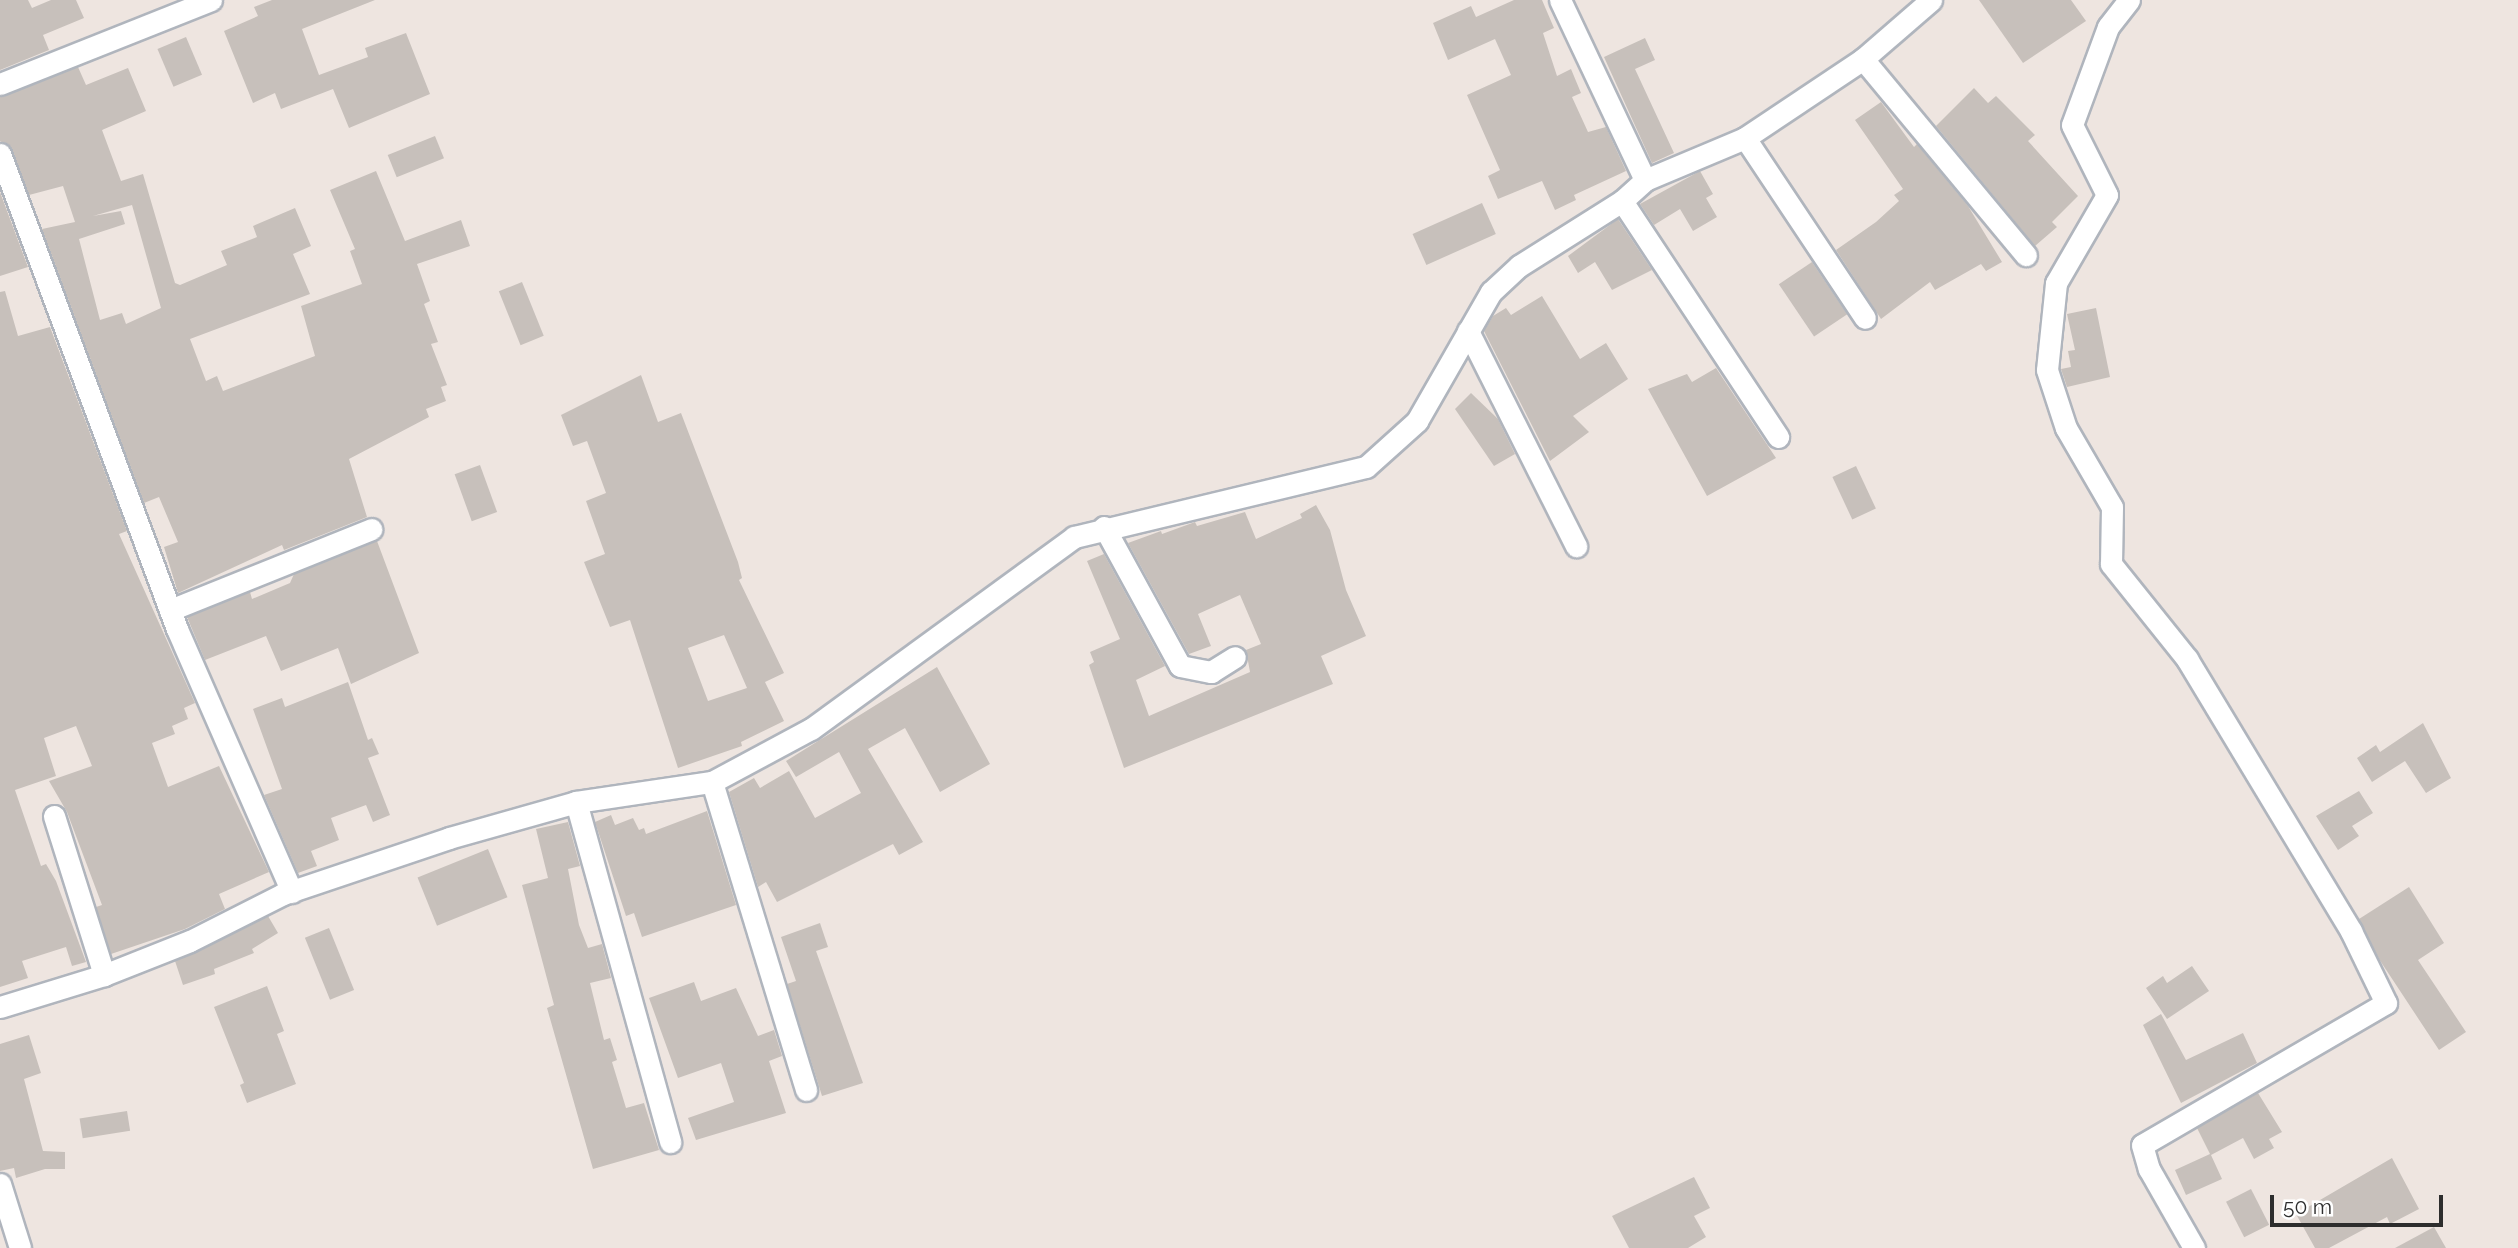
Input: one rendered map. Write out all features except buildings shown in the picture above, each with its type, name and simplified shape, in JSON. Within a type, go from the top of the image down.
[{"type":"street","points":[[0,84],[211,0]]},
{"type":"street","points":[[1560,0],[1645,180]]},
{"type":"street","points":[[0,1007],[104,975],[190,941],[292,892],[449,838],[576,802],[712,782],[811,729],[1074,537],[1104,527],[1242,499],[1366,467],[1417,421],[1491,292],[1519,266],[1622,201],[1645,180],[1745,138],[1863,58],[1931,0]]},
{"type":"street","points":[[2129,0],[2108,27],[2073,125],[2107,195],[2056,283],[2047,370],[2066,428],[2112,507],[2111,564],[2187,659],[2351,931],[2386,1003],[2143,1145],[2148,1169],[2194,1248]]},
{"type":"street","points":[[1863,58],[2026,255]]},
{"type":"street","points":[[1745,138],[1865,318]]},
{"type":"street","points":[[0,154],[170,610],[292,892]]},
{"type":"street","points":[[1622,201],[1777,437]]},
{"type":"street","points":[[1468,331],[1576,546]]},
{"type":"street","points":[[1104,527],[1180,666],[1210,672],[1235,657]]},
{"type":"street","points":[[170,610],[371,529]]},
{"type":"street","points":[[712,782],[806,1090]]},
{"type":"street","points":[[576,802],[670,1142]]},
{"type":"street","points":[[54,816],[104,975]]},
{"type":"street","points":[[0,1184],[20,1248]]}]
